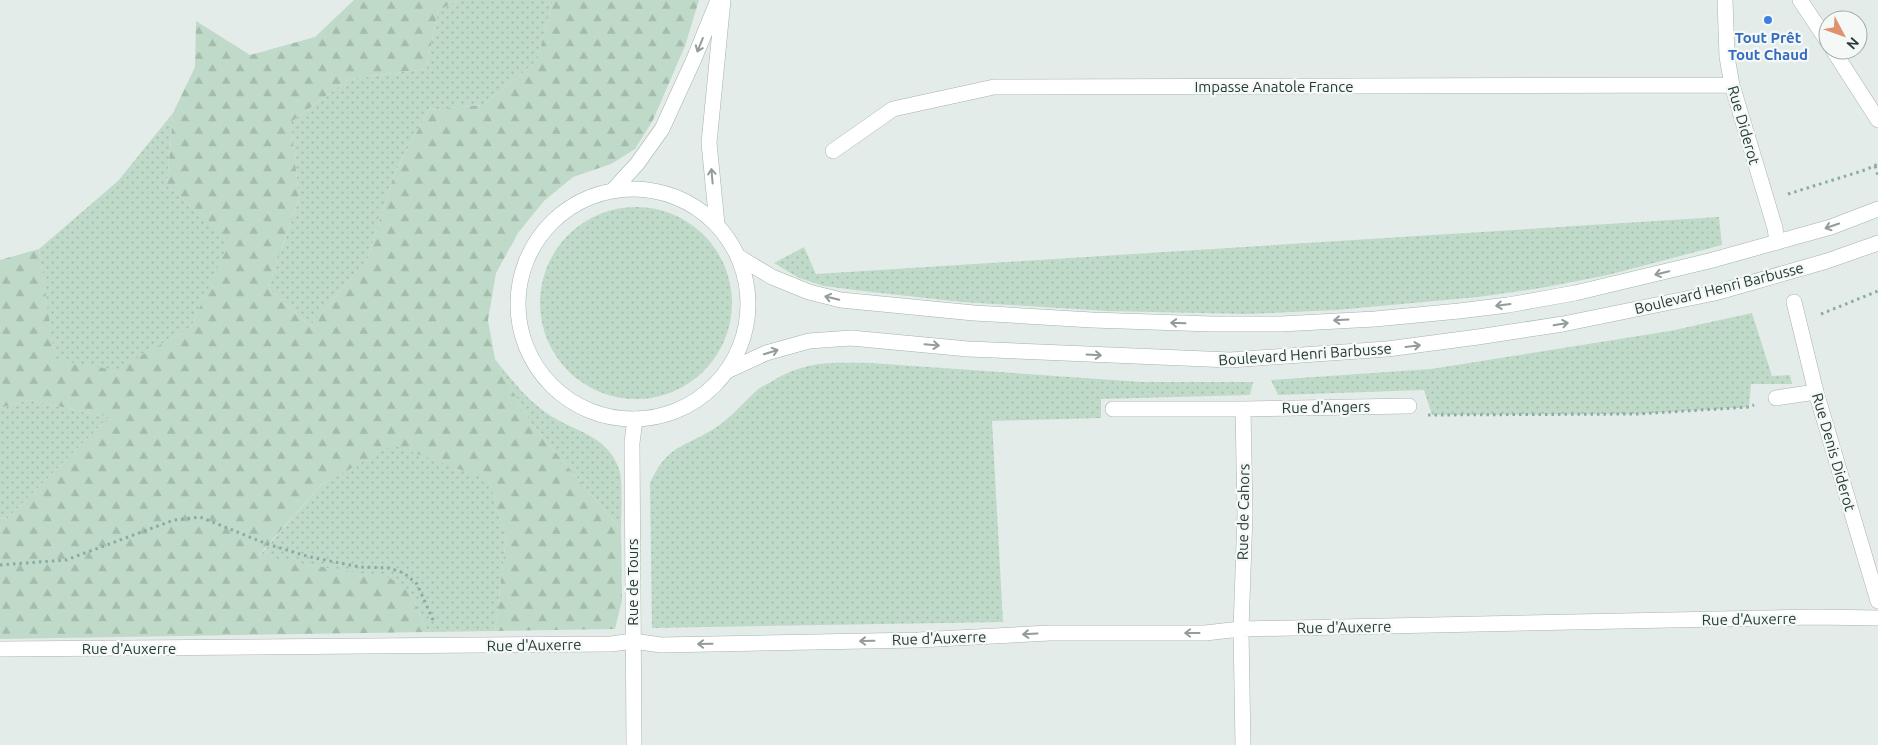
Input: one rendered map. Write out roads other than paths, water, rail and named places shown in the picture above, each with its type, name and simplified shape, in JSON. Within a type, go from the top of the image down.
[{"type":"street","points":[[613,190],[637,164],[662,129],[718,0]]},
{"type":"street","points":[[717,224],[709,143],[723,0]]},
{"type":"street","name":"Rue Diderot","points":[[1725,0],[1727,57],[1732,85],[1777,242]]},
{"type":"street","points":[[1800,0],[1818,27]]},
{"type":"street","points":[[1839,60],[1878,120]]},
{"type":"street","name":"Impasse Anatole France","points":[[833,152],[893,108],[994,87],[1732,85]]},
{"type":"street","points":[[642,189],[670,194],[695,206],[717,224],[739,257],[746,280],[749,304],[746,327],[739,350],[727,371],[709,391],[686,406],[661,416],[635,419],[610,417],[587,410],[566,397],[548,381],[534,361],[523,339],[519,315],[524,266],[535,244],[550,225],[568,209],[590,197],[613,190],[642,189]]},
{"type":"street","name":"Boulevard Henri Barbusse","points":[[739,257],[772,277],[809,292],[860,303],[974,313],[1092,320],[1281,324],[1375,319],[1508,305],[1575,293],[1709,262],[1831,227],[1878,209]]},
{"type":"street","name":"Boulevard Henri Barbusse","points":[[727,371],[766,353],[800,344],[851,338],[968,349],[1230,360],[1387,349],[1572,322],[1715,293],[1827,261],[1878,243]]},
{"type":"street","name":"Rue Denis Diderot","points":[[1794,302],[1816,392],[1878,601]]},
{"type":"street","points":[[1776,398],[1816,392]]},
{"type":"street","name":"Rue d'Angers","points":[[1243,409],[1409,406]]},
{"type":"street","points":[[1113,409],[1243,409]]},
{"type":"street","name":"Rue de Cahors","points":[[1242,745],[1241,629],[1245,514],[1243,409]]},
{"type":"street","name":"Rue de Tours","points":[[634,745],[632,443],[635,419]]},
{"type":"street","name":"Rue d'Auxerre","points":[[0,649],[611,644],[633,641],[662,644],[918,640],[1050,633],[1205,634],[1241,629],[1816,617],[1878,618]]},
{"type":"place","name":"Tout Prêt Tout Chaud","points":[[1768,20]]}]
